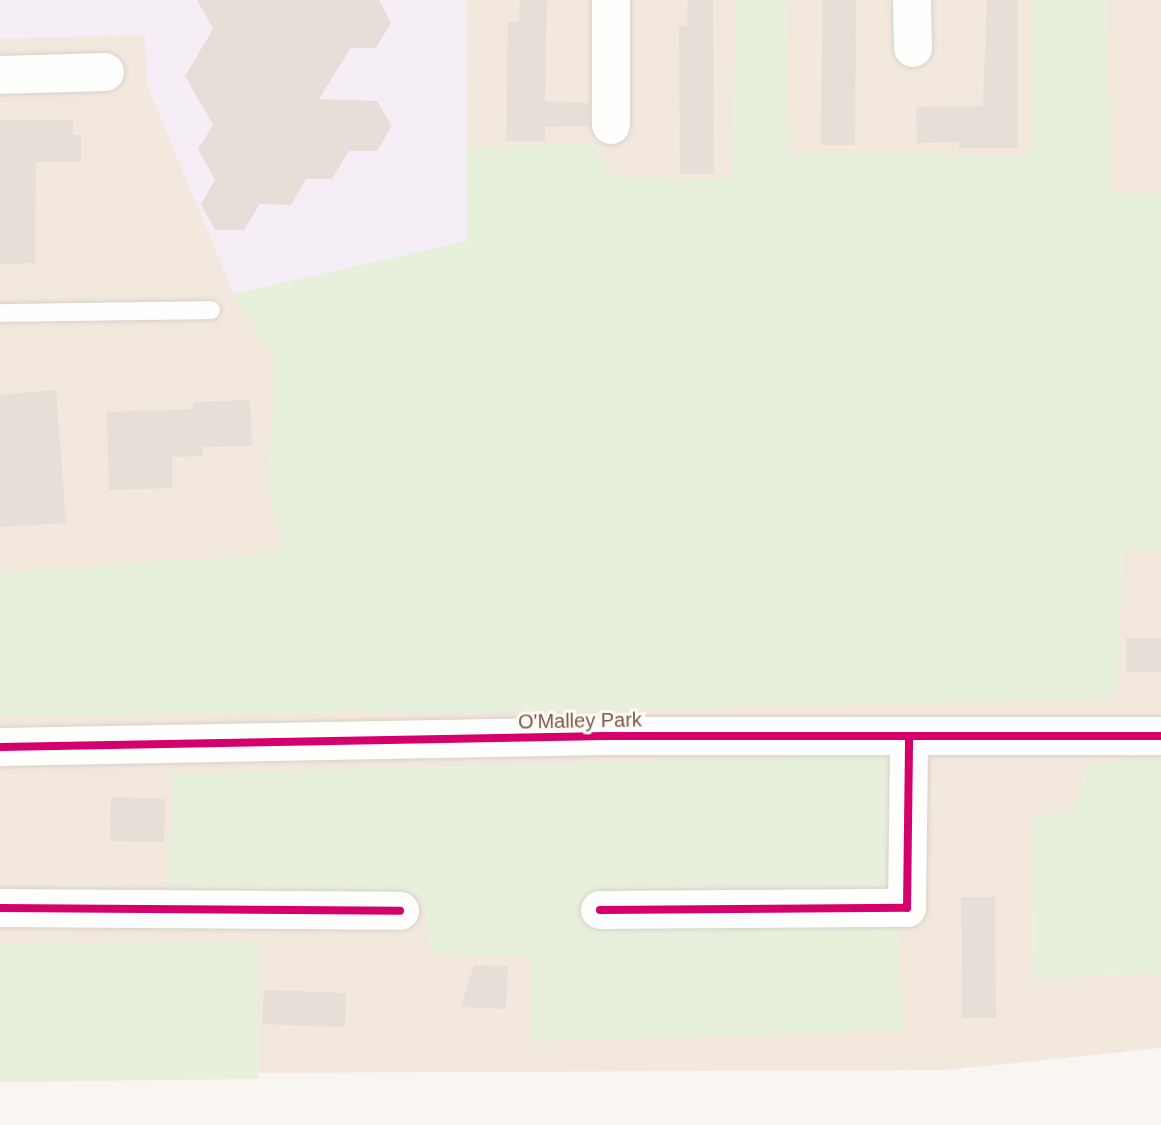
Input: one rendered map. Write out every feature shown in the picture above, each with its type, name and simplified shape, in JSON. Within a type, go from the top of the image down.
[{"type":"street","points":[[611,0],[611,125]]},
{"type":"street","points":[[912,0],[913,48]]},
{"type":"street","points":[[0,75],[105,72]]},
{"type":"street","name":"O'Malley Park","points":[[0,747],[606,736],[1161,736]]},
{"type":"street","points":[[600,910],[907,908],[909,737]]},
{"type":"street","points":[[0,908],[400,911]]},
{"type":"lane","points":[[0,313],[211,310]]},
{"type":"shaded area","points":[[0,0],[1161,0],[1161,757],[1089,763],[1072,813],[1031,815],[1033,978],[1161,974],[1161,1048],[946,1070],[0,1074]]},
{"type":"shaded area","points":[[0,0],[466,0],[467,241],[234,294],[147,85],[145,35],[0,39]]},
{"type":"green space","points":[[736,0],[786,0],[789,153],[1031,155],[1033,0],[1106,0],[1111,194],[1161,193],[1161,550],[1123,550],[1116,698],[580,710],[0,716],[0,573],[284,553],[268,487],[275,360],[234,294],[467,241],[467,148],[595,143],[613,178],[732,179]]},
{"type":"green space","points":[[889,754],[903,1031],[532,1041],[531,956],[432,954],[422,896],[169,895],[172,774]]},
{"type":"green space","points":[[1161,757],[1161,974],[1033,978],[1031,815],[1072,813],[1089,763]]},
{"type":"green space","points":[[257,941],[259,1079],[0,1082],[0,944]]},
{"type":"building","points":[[197,0],[379,0],[391,23],[376,48],[351,48],[319,99],[377,101],[392,126],[377,151],[349,151],[332,179],[306,179],[291,205],[260,204],[244,230],[215,230],[201,204],[215,180],[198,149],[213,125],[185,76],[213,29]]},
{"type":"building","points":[[520,0],[547,0],[545,101],[589,103],[589,126],[545,127],[545,141],[506,141],[508,22],[519,22]]},
{"type":"building","points":[[688,0],[713,0],[714,174],[680,174],[679,26],[687,26]]},
{"type":"building","points":[[822,0],[856,0],[855,145],[821,145]]},
{"type":"building","points":[[987,0],[1018,0],[1018,148],[959,148],[959,142],[917,143],[916,107],[983,106]]},
{"type":"building","points":[[0,120],[73,120],[73,135],[81,135],[81,162],[36,162],[35,263],[0,264]]},
{"type":"building","points":[[56,390],[66,523],[0,527],[0,395]]},
{"type":"building","points":[[250,400],[252,446],[202,447],[203,456],[172,457],[172,488],[109,490],[107,412],[192,409],[194,402]]},
{"type":"building","points":[[1126,638],[1161,638],[1161,672],[1126,672]]},
{"type":"building","points":[[111,797],[165,799],[164,842],[110,841]]},
{"type":"building","points":[[961,897],[995,897],[996,1018],[962,1018]]},
{"type":"building","points":[[474,965],[508,966],[506,1009],[461,1007]]},
{"type":"building","points":[[264,990],[346,993],[345,1027],[262,1024]]},
{"type":"cycle path","points":[[0,747],[606,736],[1161,736]]},
{"type":"cycle path","points":[[600,910],[907,908],[909,737]]},
{"type":"cycle path","points":[[0,908],[400,911]]}]
